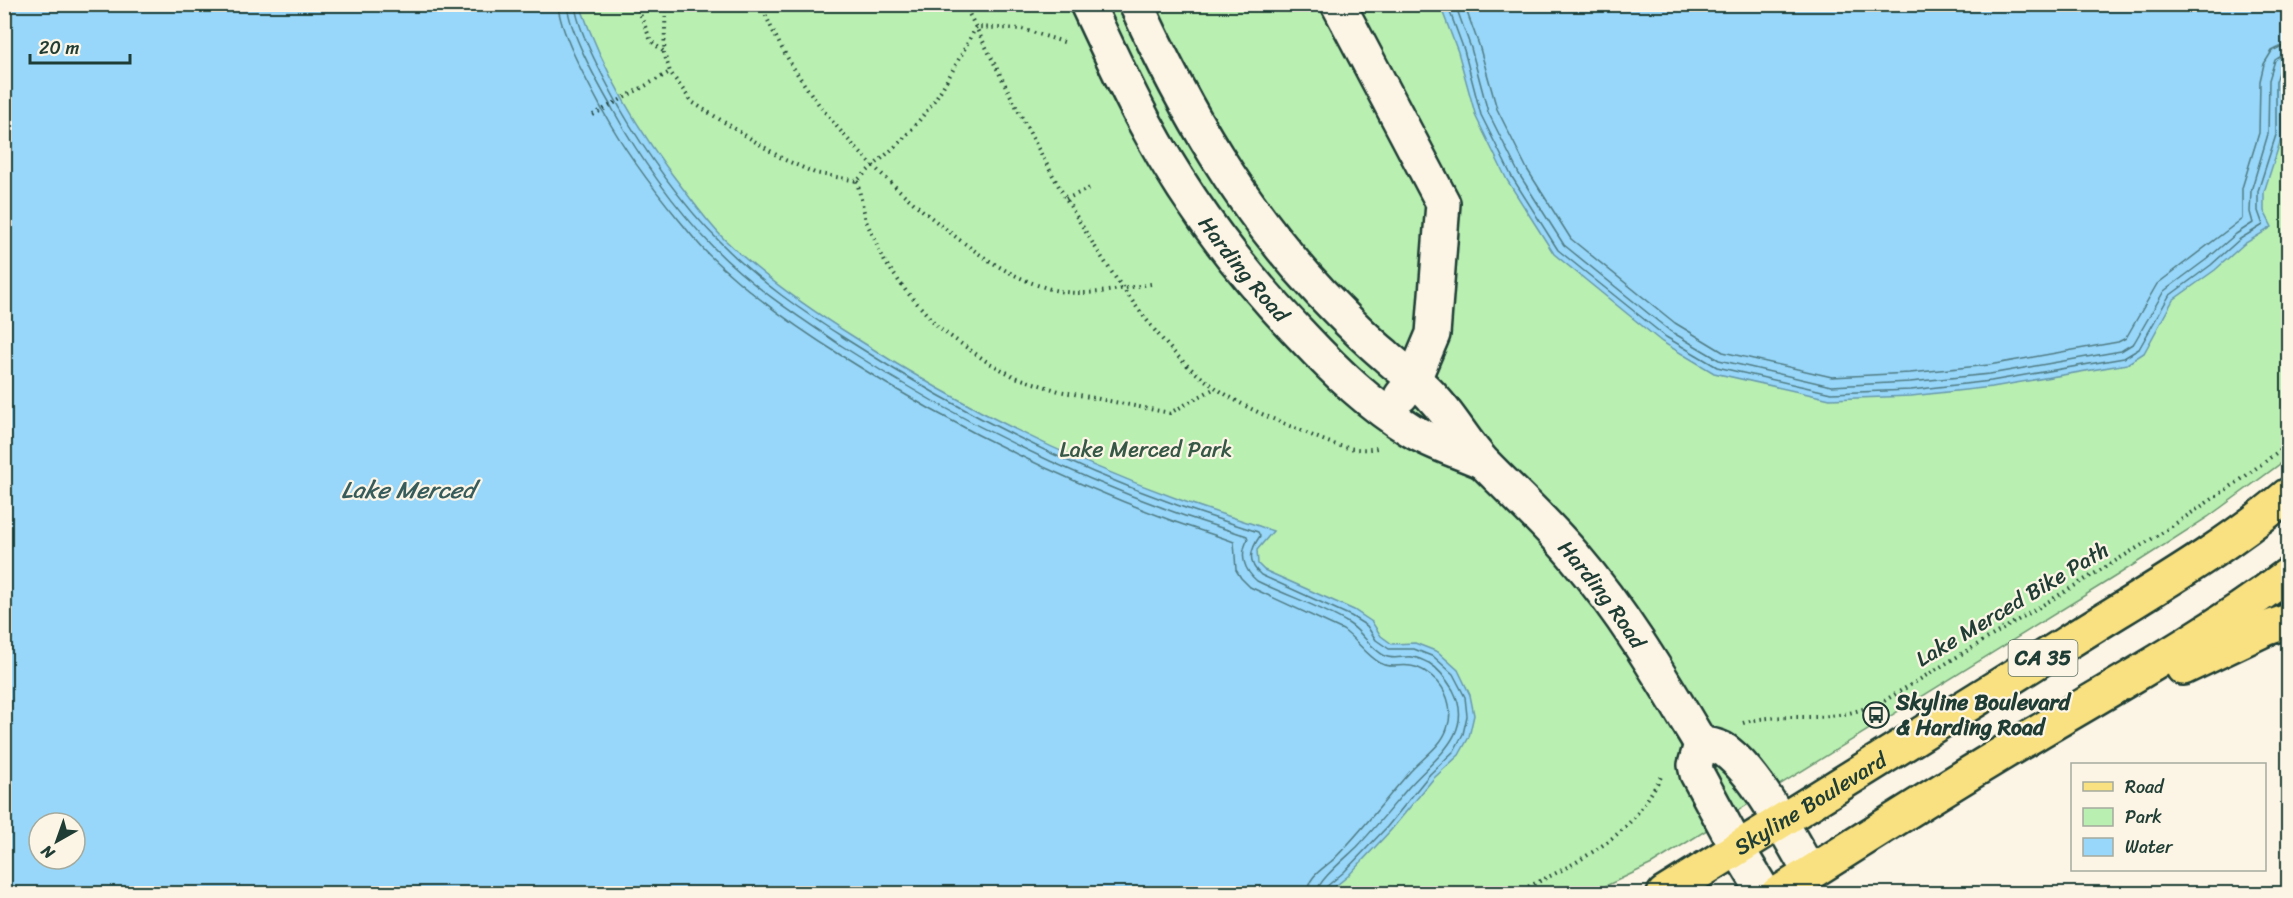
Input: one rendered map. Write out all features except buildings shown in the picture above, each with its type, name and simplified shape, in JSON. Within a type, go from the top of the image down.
[{"type":"main road","name":"Skyline Boulevard","points":[[1664,894],[2173,576],[2264,515],[2289,495]]},
{"type":"main road","name":"CA 35","points":[[1776,894],[1982,765],[2173,653],[2289,575]]},
{"type":"main road","points":[[1982,765],[2242,640],[2289,621]]},
{"type":"street","name":"Harding Road","points":[[1087,4],[1146,125],[1169,165],[1222,244],[1260,290],[1312,347],[1357,390],[1400,423],[1481,461]]},
{"type":"street","name":"Harding Road","points":[[1136,4],[1184,104],[1258,218],[1320,292],[1377,348],[1414,379],[1445,411],[1481,461],[1541,519],[1609,599],[1641,646],[1701,744]]},
{"type":"street","points":[[1338,4],[1443,203],[1433,334],[1414,379],[1400,423]]},
{"type":"street","points":[[1765,894],[1697,774],[1695,765],[1701,744],[1720,747],[1728,752],[1749,776],[1810,872]]},
{"type":"path","points":[[636,4],[651,41],[664,53]]},
{"type":"path","points":[[666,4],[664,53],[670,72],[692,102],[783,159],[815,173],[857,181]]},
{"type":"path","points":[[761,4],[794,69],[827,113],[872,166],[965,245],[1003,269],[1047,288],[1082,294],[1151,284]]},
{"type":"path","points":[[964,4],[1065,199],[1123,288],[1161,339],[1193,372],[1246,408],[1350,450],[1383,447],[1400,423]]},
{"type":"path","points":[[857,181],[900,142],[928,110],[976,27]]},
{"type":"path","points":[[976,27],[1022,29],[1089,50],[1106,45]]},
{"type":"path","points":[[593,115],[670,72]]},
{"type":"path","points":[[857,181],[866,221],[885,262],[899,282],[940,329],[986,361],[1015,377],[1059,391],[1170,413],[1215,388]]},
{"type":"path","points":[[1065,199],[1090,188]]},
{"type":"path","name":"Lake Merced Bike Path","points":[[1737,725],[1768,718],[1838,715],[1863,710],[1884,701],[2160,534],[2289,444]]},
{"type":"path","points":[[1512,894],[1568,865],[1615,836],[1645,802],[1665,770]]},
{"type":"green space","name":"Lake Merced Park","points":[[5,5],[2288,5],[2288,458],[2208,517],[2116,576],[1652,864],[1591,893],[5,894]]},
{"type":"water","name":"Lake Merced","points":[[5,4],[580,5],[600,55],[624,102],[652,147],[713,227],[770,279],[820,315],[892,361],[1012,427],[1136,483],[1273,531],[1257,550],[1258,564],[1264,570],[1354,610],[1372,622],[1381,636],[1392,644],[1415,643],[1438,652],[1458,670],[1470,695],[1474,715],[1469,737],[1459,755],[1434,778],[1391,830],[1348,876],[1327,893],[5,893]]},
{"type":"water","points":[[1440,5],[2288,5],[2288,58],[2282,82],[2282,136],[2264,192],[2264,211],[2272,227],[2244,244],[2215,270],[2173,300],[2144,353],[2127,364],[1992,387],[1911,396],[1830,399],[1714,373],[1662,342],[1554,254],[1507,180],[1476,117],[1458,52]]},
{"type":"place","name":"Skyline Boulevard & Harding Road","points":[[1876,715]]}]
